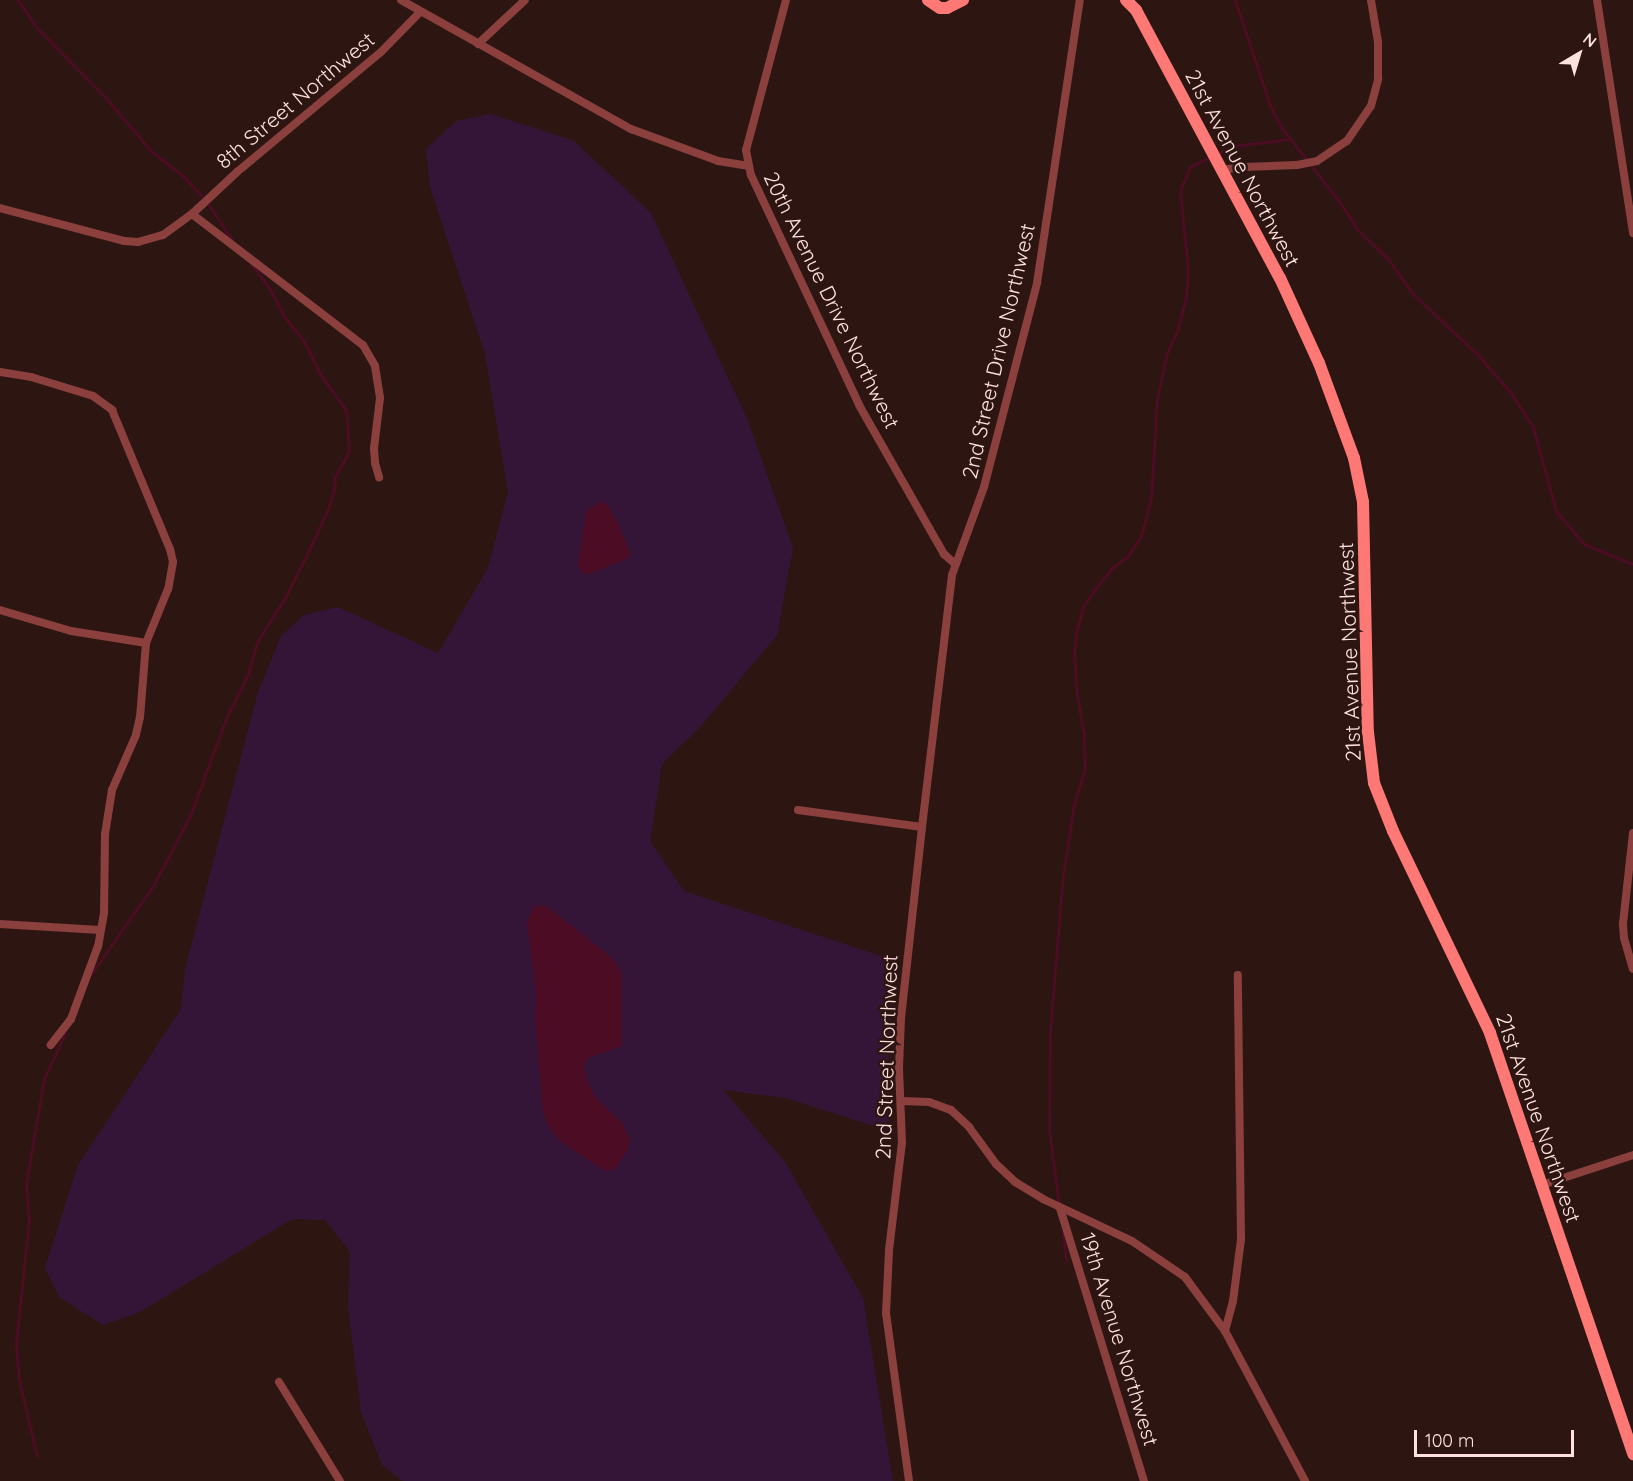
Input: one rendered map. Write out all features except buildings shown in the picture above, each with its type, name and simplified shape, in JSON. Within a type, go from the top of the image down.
[{"type":"street","points":[[401,0],[631,129],[718,161],[748,166]]},
{"type":"street","points":[[478,44],[525,0]]},
{"type":"street","name":"20th Avenue Drive Northwest","points":[[786,0],[746,150],[748,166],[759,195],[859,405],[944,554],[955,564]]},
{"type":"street","points":[[928,0],[940,8],[947,8],[963,0]]},
{"type":"street","name":"2nd Street Drive Northwest","points":[[955,564],[984,488],[1032,306],[1045,235],[1080,0]]},
{"type":"street","name":"21st Avenue Northwest","points":[[1126,0],[1136,10],[1161,55],[1296,310],[1319,363],[1354,458],[1363,502],[1368,732],[1374,783],[1393,831],[1481,1009],[1633,1454]]},
{"type":"street","points":[[1220,170],[1243,166],[1292,167],[1317,161],[1347,141],[1371,106],[1378,79],[1378,42],[1371,0]]},
{"type":"street","points":[[1597,0],[1633,233]]},
{"type":"street","name":"8th Street Northwest","points":[[0,208],[102,236],[138,242],[163,235],[192,214],[230,178],[381,52],[420,12]]},
{"type":"street","points":[[192,214],[363,345],[375,366],[380,398],[374,448],[379,477]]},
{"type":"street","points":[[0,372],[31,377],[93,396],[103,402],[118,420],[122,437],[170,549],[173,562],[168,589],[146,643],[140,717],[136,735],[112,790],[107,818],[104,913],[98,946],[71,1019],[51,1045]]},
{"type":"street","name":"2nd Street Northwest","points":[[909,1481],[886,1314],[889,1250],[902,1143],[901,1018],[955,564]]},
{"type":"street","points":[[0,610],[71,631],[146,643]]},
{"type":"street","points":[[798,810],[922,827]]},
{"type":"street","points":[[1633,833],[1623,924],[1624,938],[1633,969]]},
{"type":"street","points":[[0,924],[100,930]]},
{"type":"street","points":[[1225,1331],[1233,1301],[1242,1239],[1238,975]]},
{"type":"street","points":[[901,1101],[929,1102],[951,1110],[969,1127],[1004,1173],[1030,1192],[1060,1208],[1132,1241],[1173,1268],[1197,1290],[1225,1331],[1305,1481]]},
{"type":"street","points":[[1542,1185],[1633,1155]]},
{"type":"street","name":"19th Avenue Northwest","points":[[1060,1208],[1144,1481]]},
{"type":"street","points":[[279,1382],[340,1481]]},
{"type":"shaded area","points":[[491,114],[574,141],[651,213],[748,421],[793,548],[777,635],[702,725],[662,764],[650,841],[684,891],[893,960],[888,1067],[889,1131],[786,1098],[723,1090],[785,1162],[863,1298],[893,1481],[403,1481],[382,1465],[361,1412],[348,1307],[350,1252],[325,1220],[292,1219],[140,1312],[103,1325],[59,1297],[45,1268],[78,1165],[181,1009],[185,969],[258,692],[281,636],[304,615],[338,607],[438,653],[488,568],[508,491],[485,354],[430,187],[426,149],[456,121]]},
{"type":"shaded area","points":[[601,501],[608,505],[619,526],[630,553],[629,558],[589,574],[583,574],[578,564],[586,511]]},
{"type":"shaded area","points":[[539,905],[548,907],[606,953],[622,974],[622,1046],[588,1058],[584,1066],[586,1078],[594,1096],[623,1124],[630,1141],[627,1151],[614,1170],[605,1171],[560,1141],[548,1126],[543,1112],[535,1020],[536,992],[527,924],[533,907]]},
{"type":"waterway","points":[[18,0],[37,28],[106,98],[151,151],[183,176],[207,202],[232,240]]},
{"type":"waterway","points":[[1235,0],[1271,108],[1281,127],[1339,201],[1357,229],[1389,260],[1411,292],[1477,354],[1511,393],[1533,427],[1556,511],[1584,544],[1633,564]]},
{"type":"waterway","points":[[1216,154],[1233,146],[1290,139]]},
{"type":"waterway","points":[[1059,1205],[1049,1130],[1050,1032],[1063,875],[1074,804],[1085,769],[1084,735],[1077,695],[1074,652],[1077,629],[1084,605],[1095,589],[1113,567],[1128,556],[1141,536],[1151,499],[1157,399],[1167,353],[1177,331],[1186,298],[1188,270],[1180,191],[1190,167],[1210,157]]},
{"type":"waterway","points":[[92,973],[153,886],[190,816],[227,716],[248,674],[257,642],[286,596],[311,546],[328,509],[335,486],[334,479],[349,451],[346,410],[320,374],[304,341],[284,316],[268,286],[249,261]]},
{"type":"waterway","points":[[37,1456],[19,1380],[16,1342],[29,1221],[26,1184],[44,1079],[65,1033]]},
{"type":"waterway","points":[[1062,1226],[1066,1261]]}]
